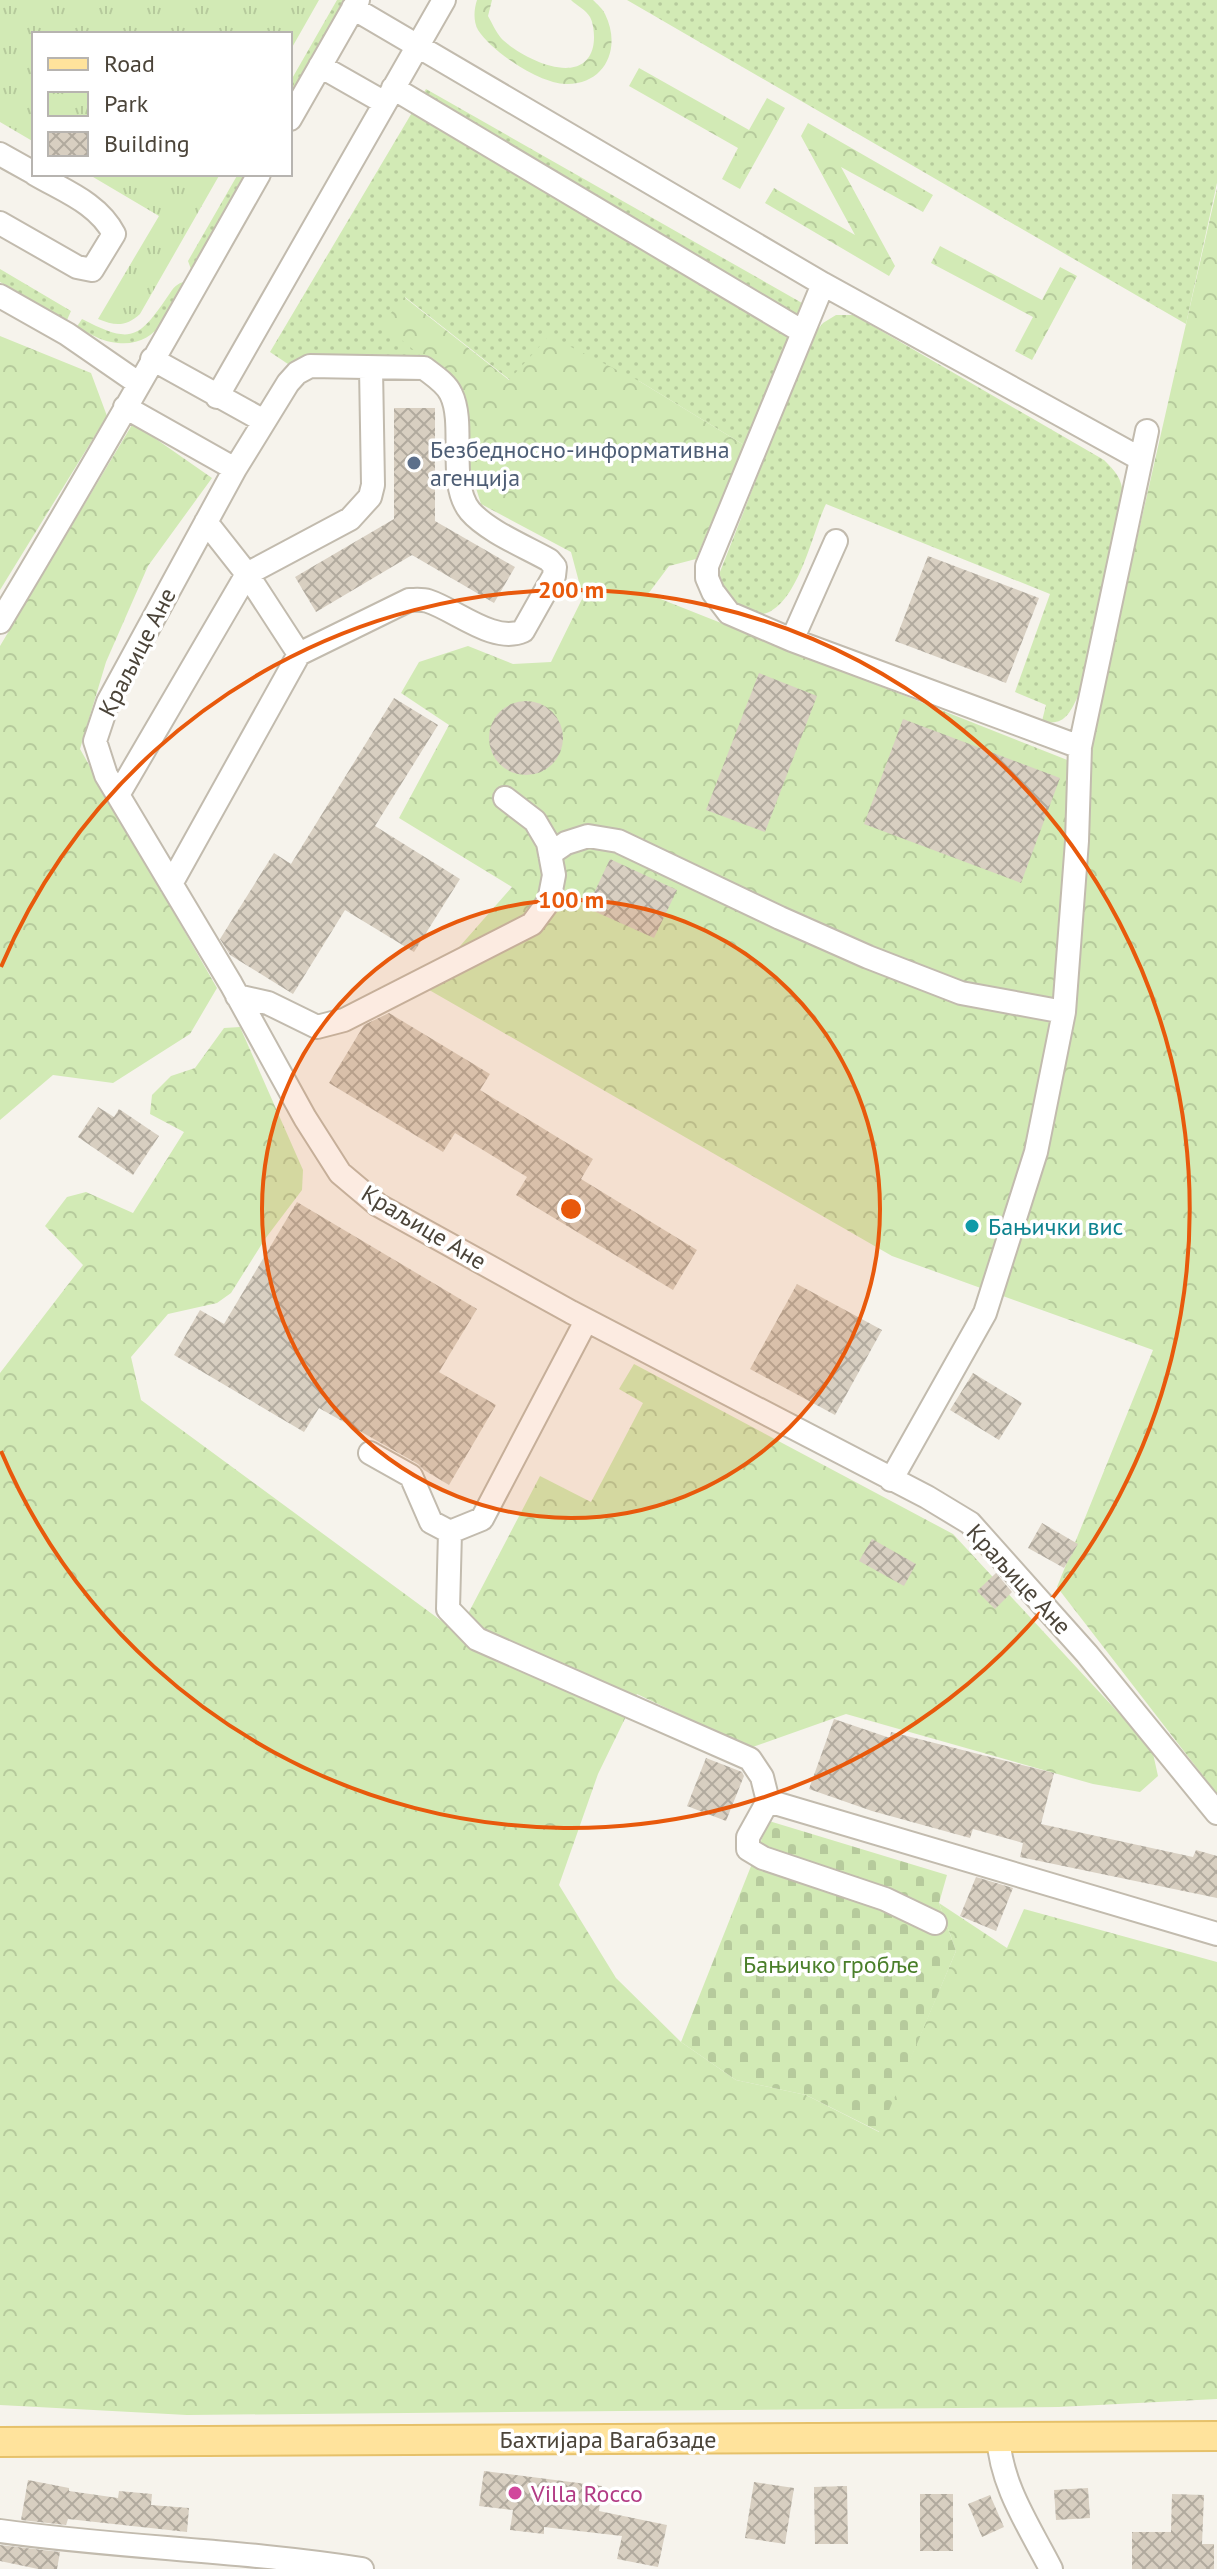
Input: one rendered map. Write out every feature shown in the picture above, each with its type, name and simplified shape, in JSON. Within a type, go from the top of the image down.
[{"type":"main road","name":"Бахтијара Вагабзаде","points":[[0,2442],[1217,2436]]},
{"type":"street","points":[[217,397],[444,0]]},
{"type":"street","points":[[292,115],[355,4],[417,46],[823,284],[1139,458]]},
{"type":"street","points":[[320,66],[389,96],[803,332]]},
{"type":"street","points":[[0,154],[32,172]]},
{"type":"street","points":[[0,223],[77,267],[92,270],[114,234],[109,224],[96,209],[38,176]]},
{"type":"street","points":[[0,622],[114,432],[138,383],[258,176]]},
{"type":"street","points":[[823,284],[707,566],[707,578],[713,592],[729,613],[792,640],[1080,747]]},
{"type":"street","points":[[0,296],[67,334],[138,383]]},
{"type":"street","points":[[152,359],[264,421]]},
{"type":"street","name":"Краљице Ане","points":[[299,654],[409,600],[426,600],[497,633],[517,634],[523,631],[554,576],[555,567],[549,560],[482,522],[468,509],[461,492],[451,394],[424,368],[310,366],[297,373],[288,383],[235,469],[108,702],[95,741],[106,775],[340,1173],[378,1205],[586,1321],[970,1523],[1087,1654],[1217,1813]]},
{"type":"street","points":[[118,795],[247,574],[350,519],[370,497],[373,485],[371,368]]},
{"type":"street","points":[[125,407],[235,469]]},
{"type":"street","points":[[891,1480],[985,1313],[1036,1152],[1064,1012],[1077,841],[1080,747],[1147,431]]},
{"type":"street","points":[[171,884],[299,654],[247,574],[206,522]]},
{"type":"street","points":[[792,640],[836,541]]},
{"type":"street","points":[[237,996],[268,1003],[317,1027],[344,1020],[532,924],[549,901],[554,875],[548,843],[535,821],[505,798]]},
{"type":"street","points":[[550,854],[566,843],[588,836],[618,841],[818,935],[947,988],[1064,1012]]},
{"type":"street","points":[[370,1453],[411,1476],[431,1522],[450,1532],[482,1519],[586,1321]]},
{"type":"street","points":[[450,1532],[448,1609],[477,1639],[750,1759],[762,1777],[768,1801],[748,1837],[748,1849],[763,1858],[885,1899],[935,1923]]},
{"type":"street","points":[[768,1801],[1217,1934]]},
{"type":"street","points":[[998,2436],[999,2457],[1006,2483],[1051,2569]]},
{"type":"street","points":[[0,2531],[256,2562],[362,2569]]},
{"type":"green space","points":[[0,0],[319,0],[292,47],[292,32],[32,32],[32,141],[0,122]]},
{"type":"green space","points":[[337,0],[347,0],[292,97],[292,79]]},
{"type":"green space","points":[[477,0],[492,0],[488,16],[499,36],[510,46],[536,61],[565,68],[577,66],[587,59],[594,44],[590,17],[571,0],[593,0],[604,12],[610,27],[612,39],[606,62],[600,71],[580,83],[555,83],[530,73],[494,48],[478,30],[474,15]]},
{"type":"green space","points":[[627,0],[1217,0],[1217,183],[1186,324]]},
{"type":"green space","points":[[639,68],[749,130],[767,98],[785,108],[740,189],[722,179],[738,148],[629,86]]},
{"type":"green space","points":[[426,89],[802,303],[744,445],[639,381],[510,380],[405,297],[426,360],[318,354],[288,364],[270,352]]},
{"type":"green space","points":[[808,123],[933,195],[923,212],[841,167],[895,266],[889,276],[765,203],[774,188],[855,235],[801,136]]},
{"type":"green space","points":[[91,176],[219,176],[140,314],[125,323],[115,324],[98,319],[159,216]]},
{"type":"green space","points":[[237,176],[247,176],[192,272],[188,261]]},
{"type":"green space","points":[[1217,188],[1217,1794],[1057,1587],[1153,1350],[892,1256],[424,987],[512,887],[399,818],[449,725],[401,693],[419,662],[468,646],[513,664],[551,662],[583,597],[571,552],[481,504],[451,409],[426,360],[382,324],[404,297],[509,380],[549,336],[639,381],[744,445],[696,559],[669,566],[648,594],[1085,767]]},
{"type":"green space","points":[[940,246],[1042,300],[1060,267],[1077,276],[1032,360],[1015,351],[1033,317],[931,263]]},
{"type":"green space","points":[[0,269],[71,311],[67,320],[0,282]]},
{"type":"green space","points":[[186,281],[167,317],[150,335],[139,341],[111,342],[76,328],[82,319],[112,332],[132,333],[149,322],[176,286]]},
{"type":"green space","points":[[836,315],[853,315],[866,322],[1104,460],[1117,475],[1123,495],[1078,696],[1069,713],[1061,720],[1042,721],[1046,705],[1015,692],[1050,594],[826,504],[799,574],[778,606],[765,614],[749,614],[732,604],[725,594],[718,577],[813,335],[823,323]]},
{"type":"green space","points":[[0,336],[91,373],[107,416],[0,590]]},
{"type":"green space","points":[[133,423],[212,478],[148,566],[106,662],[80,749],[217,988],[190,1034],[113,1083],[53,1075],[0,1120],[0,646]]},
{"type":"green space","points":[[240,1027],[303,1170],[302,1190],[265,1239],[231,1293],[217,1303],[168,1314],[131,1357],[141,1400],[458,1633],[540,1476],[591,1502],[643,1403],[619,1389],[634,1364],[953,1534],[1152,1749],[1158,1776],[1140,1792],[1093,1784],[846,1714],[750,1748],[637,1694],[598,1774],[559,1885],[616,1978],[681,2042],[736,2080],[806,2095],[879,2132],[956,1951],[939,1903],[1007,1948],[1024,1909],[1217,1962],[1217,2399],[1059,2407],[187,2415],[0,2405],[0,1373],[83,1265],[45,1226],[67,1197],[86,1192],[133,1213],[184,1132],[150,1114],[152,1095],[171,1076],[195,1068],[224,1028]]},
{"type":"green space","name":"Бањичко гробље","points":[[769,1821],[947,1875],[939,1903],[956,1951],[880,2132],[806,2095],[736,2080],[681,2042]]},
{"type":"building","name":"Безбедносно-информативна агенција","points":[[394,408],[435,408],[435,521],[515,567],[494,603],[412,555],[316,612],[295,577],[394,519]]},
{"type":"building","points":[[928,556],[1039,598],[1006,683],[895,641]]},
{"type":"building","points":[[759,673],[817,696],[765,832],[706,810]]},
{"type":"building","points":[[394,698],[438,725],[375,826],[460,879],[414,952],[345,910],[293,994],[230,955],[220,939],[274,853],[291,864]]},
{"type":"building","points":[[526,701],[540,704],[552,712],[560,724],[563,738],[560,752],[552,764],[540,772],[526,775],[512,772],[500,764],[492,752],[489,738],[492,724],[500,712],[512,704]]},
{"type":"building","points":[[903,719],[1060,778],[1021,883],[864,824]]},
{"type":"building","points":[[610,859],[677,890],[654,938],[587,908]]},
{"type":"building","points":[[389,1013],[490,1074],[480,1090],[593,1159],[581,1179],[697,1250],[673,1290],[516,1195],[527,1177],[455,1133],[443,1152],[329,1083],[364,1025]]},
{"type":"building","points":[[98,1107],[114,1117],[119,1109],[159,1136],[133,1175],[78,1137]]},
{"type":"building","points":[[297,1202],[477,1309],[439,1372],[496,1405],[449,1485],[319,1408],[304,1432],[174,1355],[200,1310],[224,1324]]},
{"type":"building","points":[[797,1284],[882,1330],[835,1415],[750,1369]]},
{"type":"building","points":[[973,1373],[1022,1403],[999,1440],[950,1410]]},
{"type":"building","points":[[1042,1523],[1078,1544],[1064,1568],[1028,1548]]},
{"type":"building","points":[[872,1539],[916,1564],[904,1586],[859,1561]]},
{"type":"building","points":[[996,1573],[1012,1592],[995,1609],[977,1591]]},
{"type":"building","points":[[834,1719],[890,1738],[891,1732],[1054,1773],[1041,1824],[1193,1857],[1196,1850],[1217,1856],[1217,1898],[1020,1857],[1023,1843],[973,1829],[970,1838],[872,1811],[809,1789]]},
{"type":"building","points":[[706,1758],[742,1772],[744,1776],[726,1821],[687,1806]]},
{"type":"building","points":[[976,1877],[1013,1888],[996,1931],[960,1916]]},
{"type":"building","points":[[484,2471],[602,2486],[599,2511],[667,2525],[658,2567],[617,2559],[622,2536],[544,2527],[544,2534],[510,2530],[513,2510],[479,2506]]},
{"type":"building","points":[[28,2480],[69,2488],[69,2491],[118,2498],[119,2491],[152,2494],[151,2505],[189,2508],[187,2532],[68,2519],[66,2525],[21,2520]]},
{"type":"building","points":[[754,2482],[794,2488],[785,2544],[745,2538]]},
{"type":"building","points":[[847,2486],[848,2544],[815,2544],[814,2487]]},
{"type":"building","points":[[1088,2488],[1090,2518],[1056,2520],[1054,2490]]},
{"type":"building","points":[[920,2494],[953,2494],[953,2551],[920,2551]]},
{"type":"building","points":[[1172,2494],[1204,2495],[1202,2544],[1214,2544],[1214,2569],[1132,2569],[1132,2532],[1171,2532]]},
{"type":"building","points":[[990,2495],[1004,2527],[982,2537],[968,2504]]},
{"type":"building","points":[[0,2545],[60,2552],[57,2569],[38,2569],[0,2561]]},
{"type":"place","name":"Безбедносно-информативна агенција","points":[[414,463]]},
{"type":"place","name":"Бањички вис","points":[[972,1226]]},
{"type":"place","name":"Villa Rocco","points":[[515,2493]]}]
